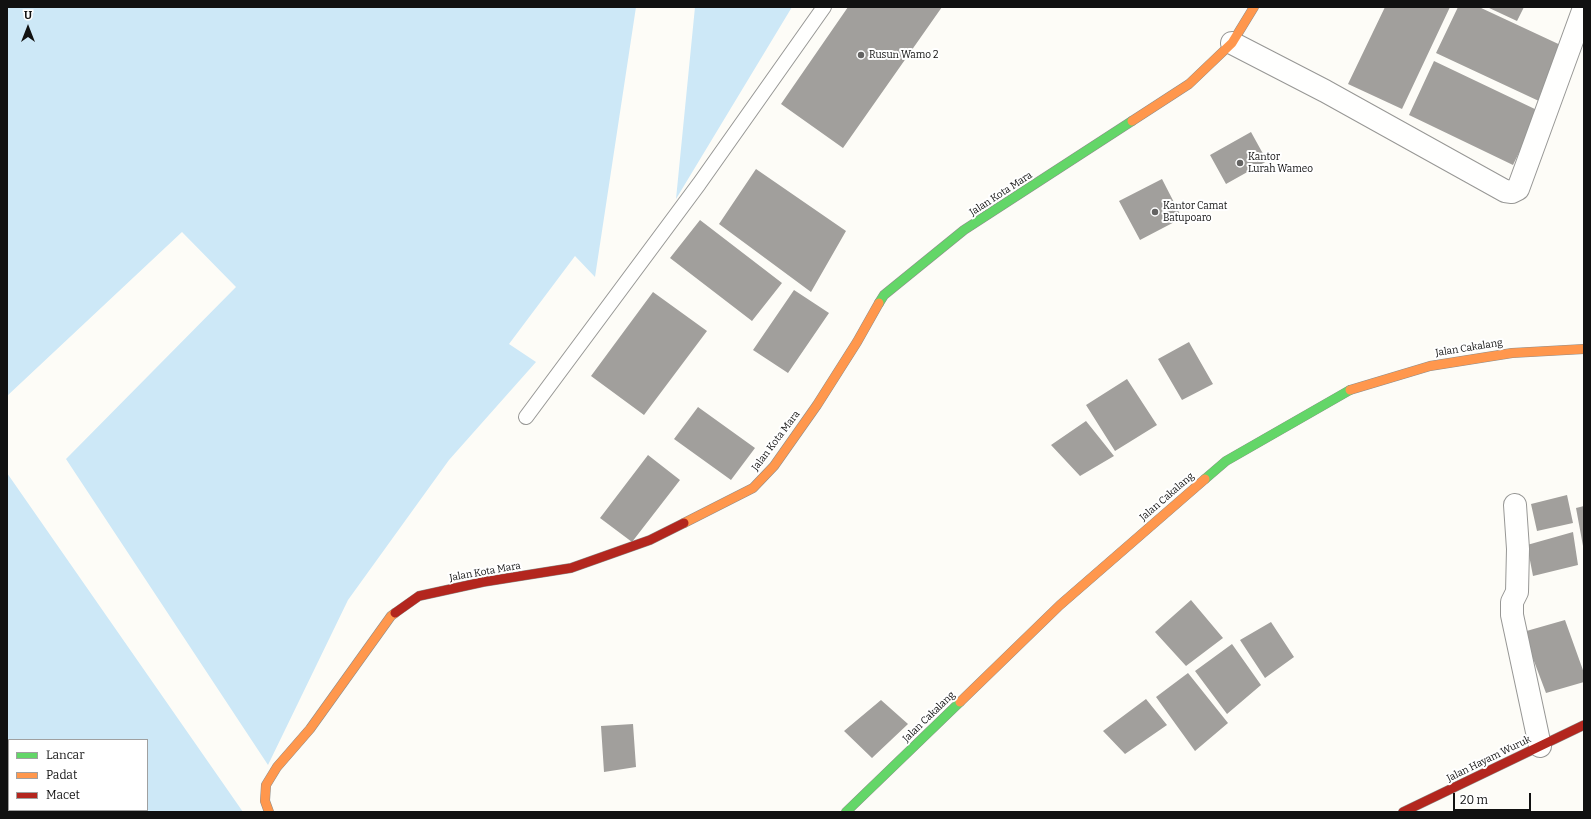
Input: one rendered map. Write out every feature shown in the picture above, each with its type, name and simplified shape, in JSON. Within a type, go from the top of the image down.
[{"type":"street","name":"Jalan Kota Mara","points":[[269,812],[265,801],[266,785],[277,767],[310,729],[390,616],[419,596],[483,582],[571,568],[650,540],[754,488],[774,466],[817,405],[857,342],[884,295],[964,230],[1189,84],[1232,43],[1254,7]]},
{"type":"street","points":[[1232,43],[1325,91],[1505,191],[1512,192],[1518,189],[1584,8]]},
{"type":"street","name":"Jalan Cakalang","points":[[846,812],[1060,605],[1226,461],[1350,388],[1430,366],[1512,352],[1584,349]]},
{"type":"street","points":[[1515,505],[1518,549],[1517,592],[1512,602],[1512,615],[1540,746]]},
{"type":"street","name":"Jalan Hayam Wuruk","points":[[1403,812],[1584,725]]},
{"type":"lane","points":[[526,417],[699,184],[824,7]]},
{"type":"water","points":[[7,7],[636,7],[595,277],[575,256],[509,344],[536,362],[449,460],[348,600],[268,765],[66,459],[236,287],[182,232],[7,396]]},
{"type":"water","points":[[695,7],[792,7],[676,199]]},
{"type":"water","points":[[7,473],[243,812],[7,812]]},
{"type":"building","name":"Rusun Wamo 2","points":[[848,7],[942,7],[843,148],[781,104]]},
{"type":"building","points":[[1385,7],[1450,7],[1402,109],[1348,84]]},
{"type":"building","points":[[1458,7],[1479,7],[1567,48],[1541,102],[1436,53]]},
{"type":"building","points":[[1487,7],[1524,7],[1517,21]]},
{"type":"building","points":[[1434,61],[1539,111],[1513,165],[1409,115]]},
{"type":"building","points":[[1251,132],[1267,161],[1226,184],[1210,155]]},
{"type":"building","points":[[756,169],[846,231],[811,292],[719,224]]},
{"type":"building","points":[[1162,179],[1182,218],[1140,240],[1119,201]]},
{"type":"building","points":[[700,220],[782,283],[752,321],[670,258]]},
{"type":"building","points":[[794,290],[829,313],[788,373],[753,350]]},
{"type":"building","points":[[653,292],[707,331],[644,415],[591,376]]},
{"type":"building","points":[[1189,342],[1213,384],[1182,400],[1158,359]]},
{"type":"building","points":[[1127,379],[1157,425],[1115,451],[1086,405]]},
{"type":"building","points":[[698,407],[755,448],[731,480],[674,439]]},
{"type":"building","points":[[1086,421],[1114,456],[1080,476],[1051,445]]},
{"type":"building","points":[[648,455],[680,480],[632,542],[600,518]]},
{"type":"building","points":[[1567,495],[1573,523],[1537,531],[1531,504]]},
{"type":"building","points":[[1584,506],[1584,546],[1583,546],[1576,508]]},
{"type":"building","points":[[1573,532],[1578,565],[1533,576],[1527,545]]},
{"type":"building","points":[[1191,600],[1223,638],[1186,666],[1155,632]]},
{"type":"building","points":[[1565,620],[1584,673],[1584,682],[1546,693],[1523,632]]},
{"type":"building","points":[[1271,622],[1294,657],[1265,678],[1240,640]]},
{"type":"building","points":[[1232,644],[1261,685],[1227,714],[1195,671]]},
{"type":"building","points":[[1188,673],[1228,723],[1195,751],[1156,697]]},
{"type":"building","points":[[1146,699],[1167,725],[1125,754],[1103,731]]},
{"type":"building","points":[[881,700],[908,724],[872,758],[844,731]]},
{"type":"building","points":[[633,724],[636,767],[604,772],[601,726]]},
{"type":"traffic: fast","points":[[879,303],[884,295],[964,230],[1132,121]]},
{"type":"traffic: fast","points":[[1205,479],[1226,461],[1350,390]]},
{"type":"traffic: fast","points":[[846,812],[960,702]]},
{"type":"traffic: slow","points":[[1132,121],[1189,84],[1232,43],[1254,7]]},
{"type":"traffic: slow","points":[[684,523],[753,488],[774,466],[817,405],[857,342],[879,303]]},
{"type":"traffic: slow","points":[[1350,390],[1430,366],[1512,353],[1584,349]]},
{"type":"traffic: slow","points":[[960,702],[1060,605],[1205,479]]},
{"type":"traffic: slow","points":[[269,812],[265,801],[266,785],[277,767],[310,729],[391,616],[395,613]]},
{"type":"traffic: jam","points":[[395,613],[419,596],[483,582],[571,568],[650,540],[684,523]]},
{"type":"traffic: jam","points":[[1403,812],[1584,725]]},
{"type":"place","name":"Rusun Wamo 2","points":[[861,55]]},
{"type":"place","name":"Kantor Lurah Wameo","points":[[1240,163]]},
{"type":"place","name":"Kantor Camat Batupoaro","points":[[1155,212]]}]
